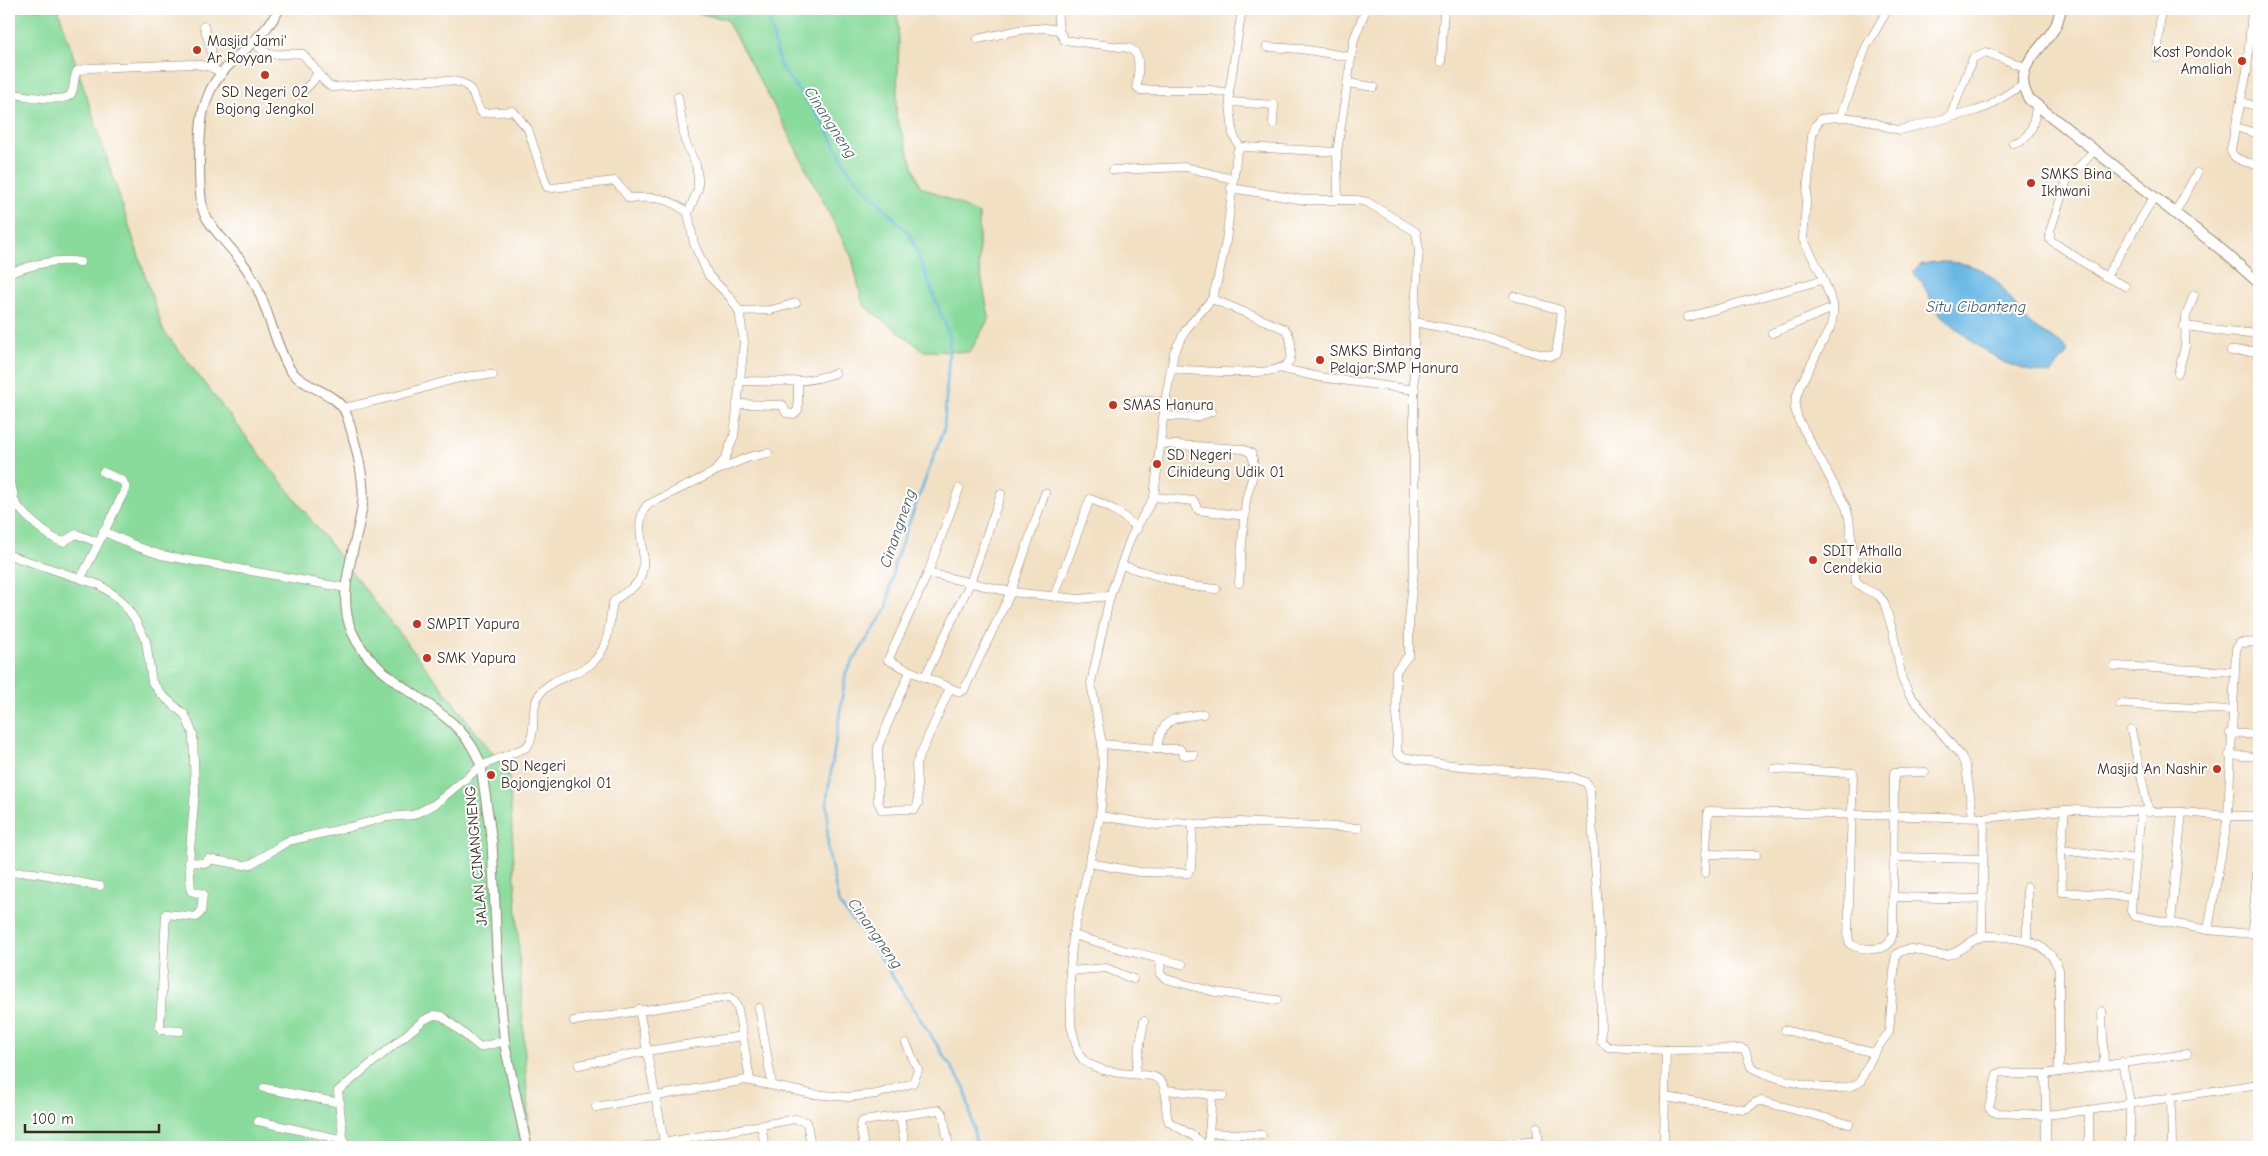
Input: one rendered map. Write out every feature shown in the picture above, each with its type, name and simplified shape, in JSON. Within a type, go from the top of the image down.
[{"type":"main road","points":[[2061,9],[2055,27],[2024,67],[2023,84],[2029,99],[2036,107],[2175,213],[2259,283]]},
{"type":"street","points":[[279,9],[266,30],[222,74],[212,87],[202,115],[201,175],[203,210],[228,246],[243,263],[259,292],[284,356],[293,372],[344,408],[406,393],[454,377],[493,376]]},
{"type":"street","points":[[1057,9],[1059,30],[1064,40],[1128,48],[1135,51],[1138,57],[1137,87],[1140,90],[1210,90],[1229,93]]},
{"type":"street","points":[[1240,148],[1233,134],[1229,93],[1242,9]]},
{"type":"street","points":[[1338,200],[1337,152],[1347,82],[1354,39],[1366,9]]},
{"type":"street","points":[[1442,62],[1444,9]]},
{"type":"street","points":[[2157,58],[2162,9]]},
{"type":"street","points":[[2252,9],[2247,71],[2231,154],[2234,158],[2259,166]]},
{"type":"street","points":[[1840,118],[1866,47],[1884,10]]},
{"type":"street","points":[[204,26],[211,49],[213,68]]},
{"type":"street","points":[[978,39],[1019,30],[1059,30]]},
{"type":"street","points":[[255,42],[260,51],[266,54],[303,54],[328,85],[331,86],[439,81],[464,84],[470,90],[482,113],[513,111],[528,129],[547,187],[614,181],[629,198],[666,199],[688,213]]},
{"type":"street","points":[[1267,47],[1301,49],[1351,57]]},
{"type":"street","points":[[1950,117],[1973,58],[1986,52],[2024,67]]},
{"type":"street","points":[[9,92],[41,98],[66,98],[72,93],[77,71],[89,68],[194,64],[213,68],[222,74]]},
{"type":"street","points":[[300,94],[313,81],[318,72]]},
{"type":"street","points":[[1347,82],[1374,86]]},
{"type":"street","points":[[1973,817],[1966,767],[1961,756],[1909,694],[1902,679],[1893,632],[1884,602],[1878,595],[1856,582],[1849,518],[1843,499],[1798,419],[1795,408],[1800,386],[1831,326],[1833,308],[1803,239],[1812,136],[1821,118],[1863,119],[1888,128],[1900,130],[1989,106],[2023,84]]},
{"type":"street","points":[[678,97],[685,141],[696,164],[698,178],[698,189],[688,213],[694,244],[709,276],[730,297],[739,311],[744,342],[734,436],[729,452],[714,472]]},
{"type":"street","points":[[1231,102],[1274,106],[1273,124]]},
{"type":"street","points":[[2241,102],[2259,107]]},
{"type":"street","points":[[2013,143],[2022,141],[2031,130],[2036,107]]},
{"type":"street","points":[[2235,127],[2259,134]]},
{"type":"street","points":[[1240,148],[1337,152]]},
{"type":"street","points":[[1207,1147],[1195,1136],[1169,1122],[1166,1114],[1166,1090],[1161,1080],[1155,1076],[1103,1070],[1083,1060],[1078,1052],[1071,1026],[1070,972],[1074,935],[1100,816],[1103,783],[1102,744],[1091,683],[1110,596],[1136,529],[1154,497],[1170,369],[1178,342],[1212,299],[1226,241],[1235,159],[1240,148]]},
{"type":"street","points":[[2094,151],[2067,180],[2049,238],[2106,277],[2125,286]]},
{"type":"street","points":[[1112,170],[1186,167],[1232,179]]},
{"type":"street","points":[[2175,213],[2197,173]]},
{"type":"street","points":[[1231,188],[1304,200],[1367,202],[1416,232],[1418,249],[1414,322],[1414,570],[1409,621],[1410,650],[1409,655],[1396,671],[1397,753],[1403,757],[1441,764],[1572,777],[1587,783],[1590,791],[1600,938],[1601,1042],[1608,1047],[1666,1050],[1742,1049],[1745,1050],[1753,1068],[1795,1082],[1832,1088],[1849,1087],[1860,1082],[1874,1053],[1889,1032],[1896,955],[1904,949],[1910,948],[1946,956],[1982,936],[2027,940],[2054,957],[2059,969],[2057,1002],[2059,1072]]},
{"type":"street","points":[[2106,277],[2154,197]]},
{"type":"street","points":[[9,273],[41,263],[67,260],[80,262]]},
{"type":"street","points":[[1688,317],[1822,280]]},
{"type":"street","points":[[2178,373],[2185,347],[2184,326],[2186,316],[2194,295]]},
{"type":"street","points":[[1414,322],[1478,334],[1539,354],[1556,354],[1561,322],[1560,310],[1514,296]]},
{"type":"street","points":[[1170,369],[1248,372],[1279,368],[1286,365],[1290,360],[1290,337],[1285,329],[1212,299]]},
{"type":"street","points":[[739,311],[771,310],[796,302]]},
{"type":"street","points":[[1772,334],[1833,308]]},
{"type":"street","points":[[2184,326],[2211,328],[2234,334],[2259,332]]},
{"type":"street","points":[[2231,351],[2259,351]]},
{"type":"street","points":[[1279,368],[1319,376],[1415,390]]},
{"type":"street","points":[[739,381],[798,382],[816,380],[835,373]]},
{"type":"street","points":[[737,404],[783,405],[786,413],[794,414],[798,410],[798,382]]},
{"type":"street","points":[[1135,400],[1165,402]]},
{"type":"street","name":"JALAN CINANGNENG","points":[[344,408],[358,455],[363,497],[360,523],[346,588],[348,614],[352,631],[364,652],[383,673],[422,700],[459,730],[478,755],[481,766],[492,842],[498,973],[505,1041],[528,1147]]},
{"type":"street","points":[[1164,416],[1196,417],[1212,412]]},
{"type":"street","points":[[1161,444],[1247,450],[1252,456],[1252,480],[1246,499],[1239,583]]},
{"type":"street","points":[[189,862],[207,863],[209,858],[212,858],[227,863],[250,864],[288,841],[387,817],[413,815],[423,811],[481,766],[527,747],[531,737],[533,710],[538,696],[556,680],[587,668],[600,654],[609,631],[613,603],[616,598],[634,587],[642,573],[640,522],[641,515],[647,505],[714,472],[749,457],[768,453]]},
{"type":"street","points":[[81,578],[126,486],[123,481],[103,472]]},
{"type":"street","points":[[9,484],[12,487],[17,505],[50,537],[63,542],[76,534],[97,542]]},
{"type":"street","points":[[959,489],[928,573],[889,654],[888,660],[960,692],[968,686],[1010,592],[1045,493]]},
{"type":"street","points":[[925,678],[970,583],[1001,494]]},
{"type":"street","points":[[1154,497],[1194,501],[1198,510],[1245,516]]},
{"type":"street","points":[[1054,597],[1090,499],[1123,514],[1136,529]]},
{"type":"street","points":[[103,531],[138,548],[160,555],[346,588]]},
{"type":"street","points":[[9,555],[100,585],[121,600],[146,641],[152,682],[162,695],[185,715],[190,728],[192,734],[195,791],[189,862],[191,891],[203,894],[201,912],[196,917],[166,914],[162,962],[160,1028],[162,1030],[180,1031]]},
{"type":"street","points":[[1121,565],[1191,586],[1216,589]]},
{"type":"street","points":[[928,573],[1010,592],[1079,599],[1110,596]]},
{"type":"street","points":[[2208,930],[2228,816],[2230,733],[2237,646],[2240,642],[2259,642]]},
{"type":"street","points":[[2115,666],[2234,672]]},
{"type":"street","points":[[910,671],[878,747],[878,802],[882,810],[915,809],[918,804],[916,764],[950,688]]},
{"type":"street","points":[[2120,704],[2232,710]]},
{"type":"street","points":[[1157,749],[1160,732],[1167,722],[1174,718],[1203,714]]},
{"type":"street","points":[[2131,730],[2145,812],[2135,859],[2132,897],[2134,916],[2208,930],[2255,936],[2259,847]]},
{"type":"street","points":[[2230,733],[2259,735]]},
{"type":"street","points":[[1102,744],[1179,749],[1184,755],[1194,755]]},
{"type":"street","points":[[2229,755],[2259,757]]},
{"type":"street","points":[[1774,769],[1853,773],[1848,937],[1850,944],[1856,948],[1886,946],[1891,940],[1893,932],[1894,773],[1925,772]]},
{"type":"street","points":[[1705,874],[1708,810],[1984,818],[2065,810],[2182,812],[2228,816],[2259,816]]},
{"type":"street","points":[[2065,810],[2061,850],[2062,892],[2132,897]]},
{"type":"street","points":[[2172,922],[2182,812]]},
{"type":"street","points":[[1100,816],[1157,825],[1178,822],[1206,825],[1239,822],[1358,828]]},
{"type":"street","points":[[1982,936],[1984,818]]},
{"type":"street","points":[[1090,863],[1132,871],[1190,870],[1193,824]]},
{"type":"street","points":[[2061,850],[2135,859]]},
{"type":"street","points":[[1705,854],[1756,855]]},
{"type":"street","points":[[1894,857],[1982,859]]},
{"type":"street","points":[[9,873],[30,871],[74,882],[100,886]]},
{"type":"street","points":[[2027,887],[2027,940]]},
{"type":"street","points":[[1893,898],[1983,899]]},
{"type":"street","points":[[1074,935],[1182,964]]},
{"type":"street","points":[[1161,959],[1160,974],[1166,979],[1216,992],[1278,1000]]},
{"type":"street","points":[[1070,972],[1106,968],[1133,979]]},
{"type":"street","points":[[574,1021],[639,1009],[728,997],[734,1001],[738,1009],[750,1080]]},
{"type":"street","points":[[759,1008],[772,1084]]},
{"type":"street","points":[[639,1009],[665,1145]]},
{"type":"street","points":[[2102,1010],[2104,1065]]},
{"type":"street","points":[[258,1121],[344,1144],[338,1091],[344,1084],[424,1020],[434,1015],[442,1016],[480,1047],[505,1041]]},
{"type":"street","points":[[1136,1074],[1144,1021]]},
{"type":"street","points":[[1785,1030],[1874,1053]]},
{"type":"street","points":[[579,1065],[647,1051],[742,1036]]},
{"type":"street","points":[[596,1107],[655,1095],[750,1080],[812,1094],[848,1097],[877,1094],[913,1083],[918,1070],[906,1043]]},
{"type":"street","points":[[1666,1050],[1666,1147]]},
{"type":"street","points":[[2187,1054],[2045,1074],[2001,1072],[1997,1074],[1989,1105],[1992,1111],[1997,1113],[2046,1115],[2259,1084]]},
{"type":"street","points":[[2122,1062],[2130,1102],[2130,1147]]},
{"type":"street","points":[[2045,1074],[2046,1147]]},
{"type":"street","points":[[264,1088],[340,1103]]},
{"type":"street","points":[[1166,1090],[1223,1096]]},
{"type":"street","points":[[1207,1147],[1212,1095]]},
{"type":"street","points":[[1665,1097],[1744,1109],[1761,1101],[1849,1124]]},
{"type":"street","points":[[2171,1097],[2172,1147]]},
{"type":"street","points":[[864,1147],[860,1125],[863,1121],[939,1110],[943,1114],[949,1147]]},
{"type":"street","points":[[2088,1147],[2089,1110]]},
{"type":"street","points":[[900,1115],[906,1147]]},
{"type":"street","points":[[641,1147],[665,1145],[760,1125],[801,1119],[807,1122],[811,1147]]},
{"type":"street","points":[[760,1125],[765,1147]]},
{"type":"street","points":[[1476,1147],[1538,1144],[1537,1127]]},
{"type":"street","points":[[1209,1133],[1262,1135]]},
{"type":"green space","points":[[9,9],[58,9],[163,330],[509,774],[530,1147],[9,1147]]},
{"type":"green space","points":[[677,9],[897,9],[899,43],[896,116],[920,186],[979,214],[979,265],[989,318],[970,352],[924,351],[863,305],[852,258],[774,106],[726,19]]},
{"type":"water","name":"Situ Cibanteng","points":[[1933,262],[1965,264],[1984,271],[1992,277],[2028,322],[2067,349],[2067,353],[2051,374],[2030,371],[2005,363],[1978,346],[1937,312],[1922,282],[1913,272],[1920,265]]},
{"type":"waterway","name":"Cinangneng","points":[[767,9],[780,66],[823,123],[850,172],[910,235],[950,337],[944,429],[895,561],[887,608],[846,672],[827,798],[828,851],[839,904],[871,943],[965,1088],[977,1147]]},
{"type":"place","name":"Masjid Jami' Ar Royyan","points":[[197,50]]},
{"type":"place","name":"Kost Pondok Amaliah","points":[[2242,61]]},
{"type":"place","name":"SD Negeri 02 Bojong Jengkol","points":[[265,75]]},
{"type":"place","name":"SMKS Bina Ikhwani","points":[[2031,183]]},
{"type":"place","name":"SMKS Bintang Pelajar;SMP Hanura","points":[[1320,360]]},
{"type":"place","name":"SMAS Hanura","points":[[1113,405]]},
{"type":"place","name":"SD Negeri Cihideung Udik 01","points":[[1157,464]]},
{"type":"place","name":"SDIT Athalla Cendekia","points":[[1813,560]]},
{"type":"place","name":"SMPIT Yapura","points":[[417,624]]},
{"type":"place","name":"SMK Yapura","points":[[427,658]]},
{"type":"place","name":"Masjid An Nashir","points":[[2217,769]]},
{"type":"place","name":"SD Negeri Bojongjengkol 01","points":[[491,775]]}]
